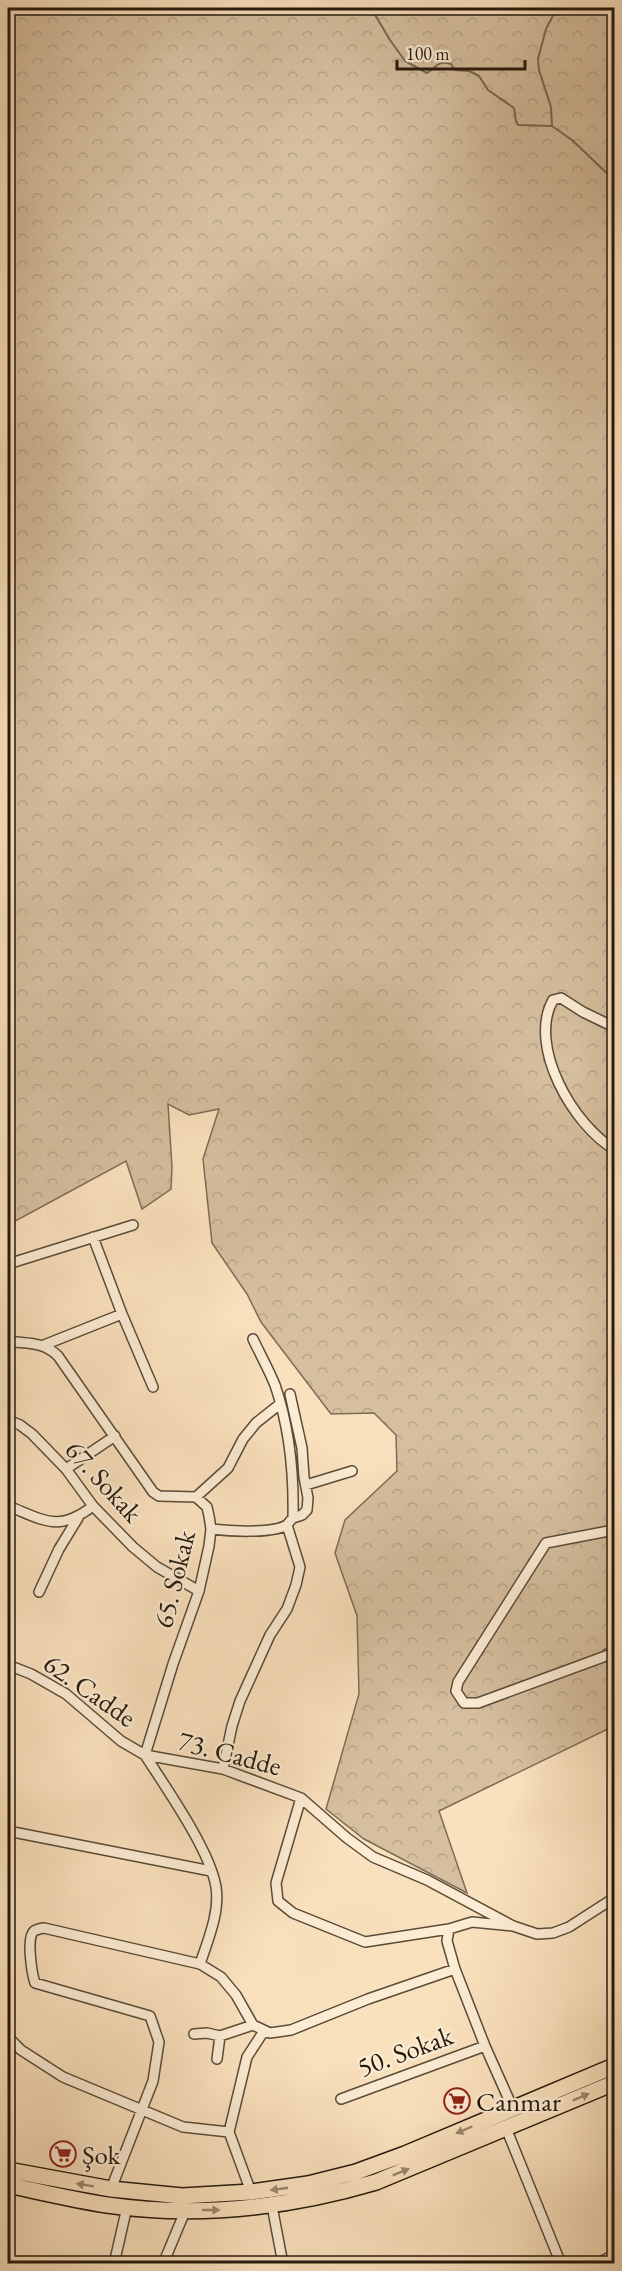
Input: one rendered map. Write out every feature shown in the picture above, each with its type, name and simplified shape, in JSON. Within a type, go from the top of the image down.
[{"type":"main road","points":[[8,2185],[106,2205],[186,2209],[238,2210],[335,2193],[376,2182],[513,2120],[615,2066]]},
{"type":"main road","points":[[8,2170],[111,2189],[182,2196],[251,2192],[308,2184],[356,2172],[513,2120],[615,2083]]},
{"type":"street","points":[[615,1027],[583,1012],[561,998],[553,1000],[546,1016],[546,1042],[552,1066],[565,1094],[583,1122],[601,1141],[615,1149]]},
{"type":"street","points":[[8,1264],[133,1225]]},
{"type":"street","points":[[93,1237],[153,1387]]},
{"type":"street","points":[[8,1341],[44,1345],[122,1314]]},
{"type":"street","points":[[223,1769],[240,1701],[270,1635],[286,1608],[300,1568],[290,1521],[293,1460],[275,1385],[253,1339]]},
{"type":"street","name":"65. Sokak","points":[[44,1345],[58,1356],[153,1492],[159,1496],[196,1497],[207,1508],[211,1529],[199,1591],[173,1664],[145,1755]]},
{"type":"street","points":[[211,1529],[237,1532],[290,1521],[307,1510],[308,1498],[298,1424],[290,1394]]},
{"type":"street","points":[[196,1497],[228,1468],[243,1438],[256,1423],[280,1404]]},
{"type":"street","name":"67. Sokak","points":[[8,1420],[26,1428],[66,1468],[93,1506],[133,1547],[157,1567],[199,1591]]},
{"type":"street","points":[[66,1468],[115,1436]]},
{"type":"street","points":[[306,1485],[352,1470]]},
{"type":"street","points":[[8,1506],[47,1521],[65,1522],[78,1518]]},
{"type":"street","points":[[39,1592],[59,1550],[78,1518],[93,1506]]},
{"type":"street","points":[[615,1530],[546,1543],[458,1682],[456,1691],[464,1703],[478,1703],[615,1653]]},
{"type":"street","name":"62. Cadde","points":[[8,1665],[31,1674],[66,1694],[121,1741],[145,1755]]},
{"type":"street","points":[[145,1755],[206,1857],[216,1887],[216,1905],[200,1964]]},
{"type":"street","name":"73. Cadde","points":[[145,1755],[201,1763],[223,1769],[301,1798]]},
{"type":"street","points":[[513,1926],[472,1923],[449,1929],[365,1942],[293,1913],[278,1901],[276,1883],[301,1798],[373,1857],[427,1880],[530,1933],[553,1934],[569,1927],[615,1898]]},
{"type":"street","points":[[8,1830],[211,1871]]},
{"type":"street","points":[[111,2189],[153,2081],[159,2042],[150,2016],[35,1983],[32,1973],[30,1936],[35,1930],[44,1928],[200,1964],[222,1977],[236,1995],[253,2025],[264,2031],[276,2033],[291,2030],[368,1999],[456,1969]]},
{"type":"street","points":[[449,1929],[447,1941],[456,1969],[513,2120],[561,2264]]},
{"type":"street","points":[[194,2034],[207,2033],[220,2036],[253,2025]]},
{"type":"street","points":[[251,2192],[229,2132],[247,2057],[264,2031]]},
{"type":"street","points":[[217,2059],[220,2036]]},
{"type":"street","points":[[8,2037],[21,2050],[63,2078],[183,2127],[229,2132]]},
{"type":"street","name":"50. Sokak","points":[[341,2099],[485,2046]]},
{"type":"street","points":[[272,2205],[283,2264]]},
{"type":"street","points":[[114,2264],[127,2207]]},
{"type":"street","points":[[163,2264],[186,2209]]},
{"type":"street","points":[[596,2264],[615,2255]]},
{"type":"green space","points":[[8,8],[614,8],[614,1645],[603,1650],[614,1685],[614,1726],[439,1811],[467,1893],[364,1839],[326,1809],[359,1694],[357,1616],[335,1553],[345,1520],[397,1471],[396,1435],[374,1413],[331,1414],[261,1322],[247,1294],[212,1243],[203,1159],[219,1109],[189,1115],[168,1104],[171,1189],[142,1209],[126,1161],[8,1225]]},
{"type":"waterway","points":[[371,8],[405,61],[427,73],[440,64],[446,63],[451,64],[455,70],[469,71],[479,76],[488,90],[514,108],[518,125],[552,126],[572,140],[614,180]]},
{"type":"waterway","points":[[552,126],[551,107],[539,70],[538,59],[546,29],[557,8]]},
{"type":"place","name":"Canmar","points":[[457,2101]]},
{"type":"place","name":"Şok","points":[[63,2154]]}]
